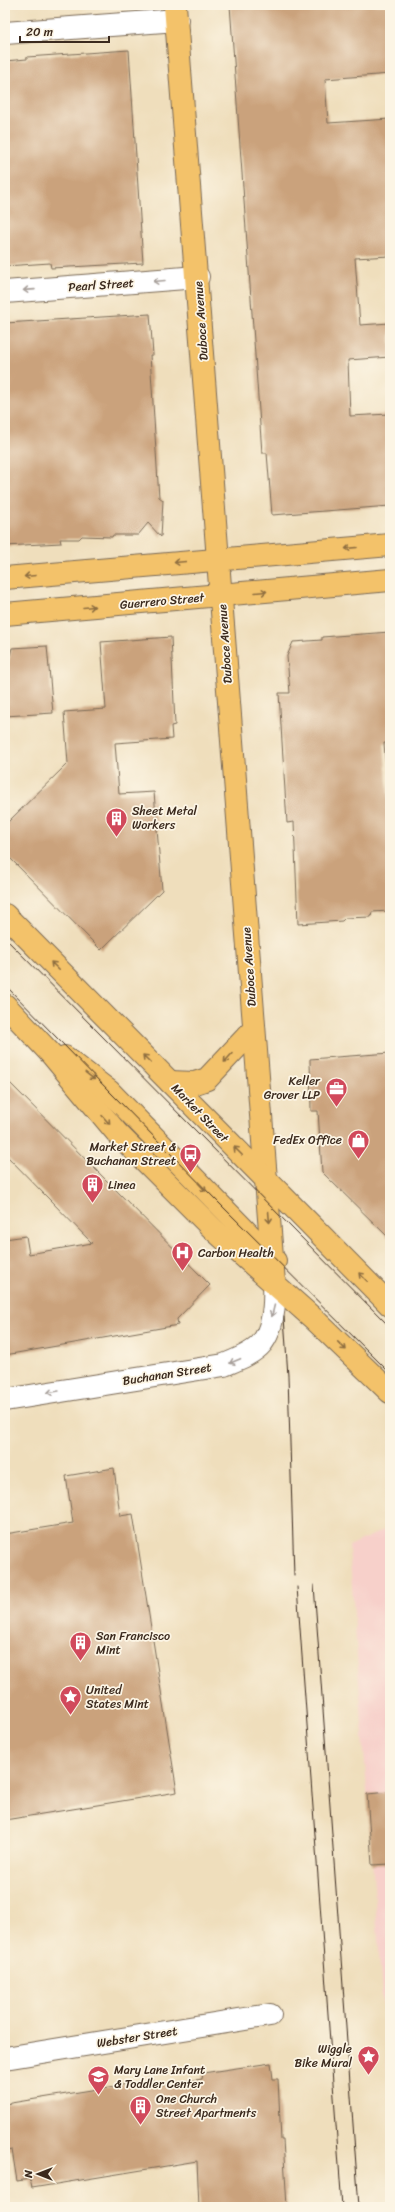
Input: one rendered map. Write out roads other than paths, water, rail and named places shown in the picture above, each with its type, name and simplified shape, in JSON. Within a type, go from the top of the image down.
[{"type":"main road","name":"Duboce Avenue","points":[[176,12],[198,277],[274,1283]]},
{"type":"main road","points":[[5,578],[390,545]]},
{"type":"main road","name":"Guerrero Street","points":[[5,614],[390,580]]},
{"type":"main road","name":"Market Street","points":[[7,918],[390,1305]]},
{"type":"main road","points":[[5,1005],[26,1026],[117,1133],[214,1230],[314,1319],[390,1392]]},
{"type":"main road","points":[[26,1026],[109,1091],[213,1199],[272,1256],[314,1319]]},
{"type":"main road","points":[[170,1082],[195,1083],[208,1079],[254,1029]]},
{"type":"street","points":[[5,33],[176,12]]},
{"type":"street","name":"Pearl Street","points":[[5,292],[198,277]]},
{"type":"street","name":"Buchanan Street","points":[[5,1400],[224,1365],[244,1356],[262,1344],[275,1306],[274,1283]]},
{"type":"street","name":"Webster Street","points":[[5,2058],[270,2015]]},
{"type":"tram line","points":[[5,938],[390,1327]]},
{"type":"tram line","points":[[5,985],[219,1203],[390,1373]]},
{"type":"tram line","points":[[284,1317],[288,1376],[294,1576]]},
{"type":"tram line","points":[[314,1585],[359,2207]]},
{"type":"tram line","points":[[297,1587],[342,2207]]},
{"type":"place","name":"Sheet Metal Workers","points":[[117,838]]},
{"type":"place","name":"Keller Grover LLP","points":[[336,1108]]},
{"type":"place","name":"FedEx Office","points":[[358,1160]]},
{"type":"place","name":"Market Street & Buchanan Street","points":[[191,1174]]},
{"type":"place","name":"Linea","points":[[93,1204]]},
{"type":"place","name":"Carbon Health","points":[[182,1272]]},
{"type":"place","name":"San Francisco Mint","points":[[81,1662]]},
{"type":"place","name":"United States Mint","points":[[70,1716]]},
{"type":"place","name":"Wiggle Bike Mural","points":[[368,2076]]},
{"type":"place","name":"Mary Lane Infant & Toddler Center","points":[[98,2096]]},
{"type":"place","name":"One Church Street Apartments","points":[[141,2126]]}]
